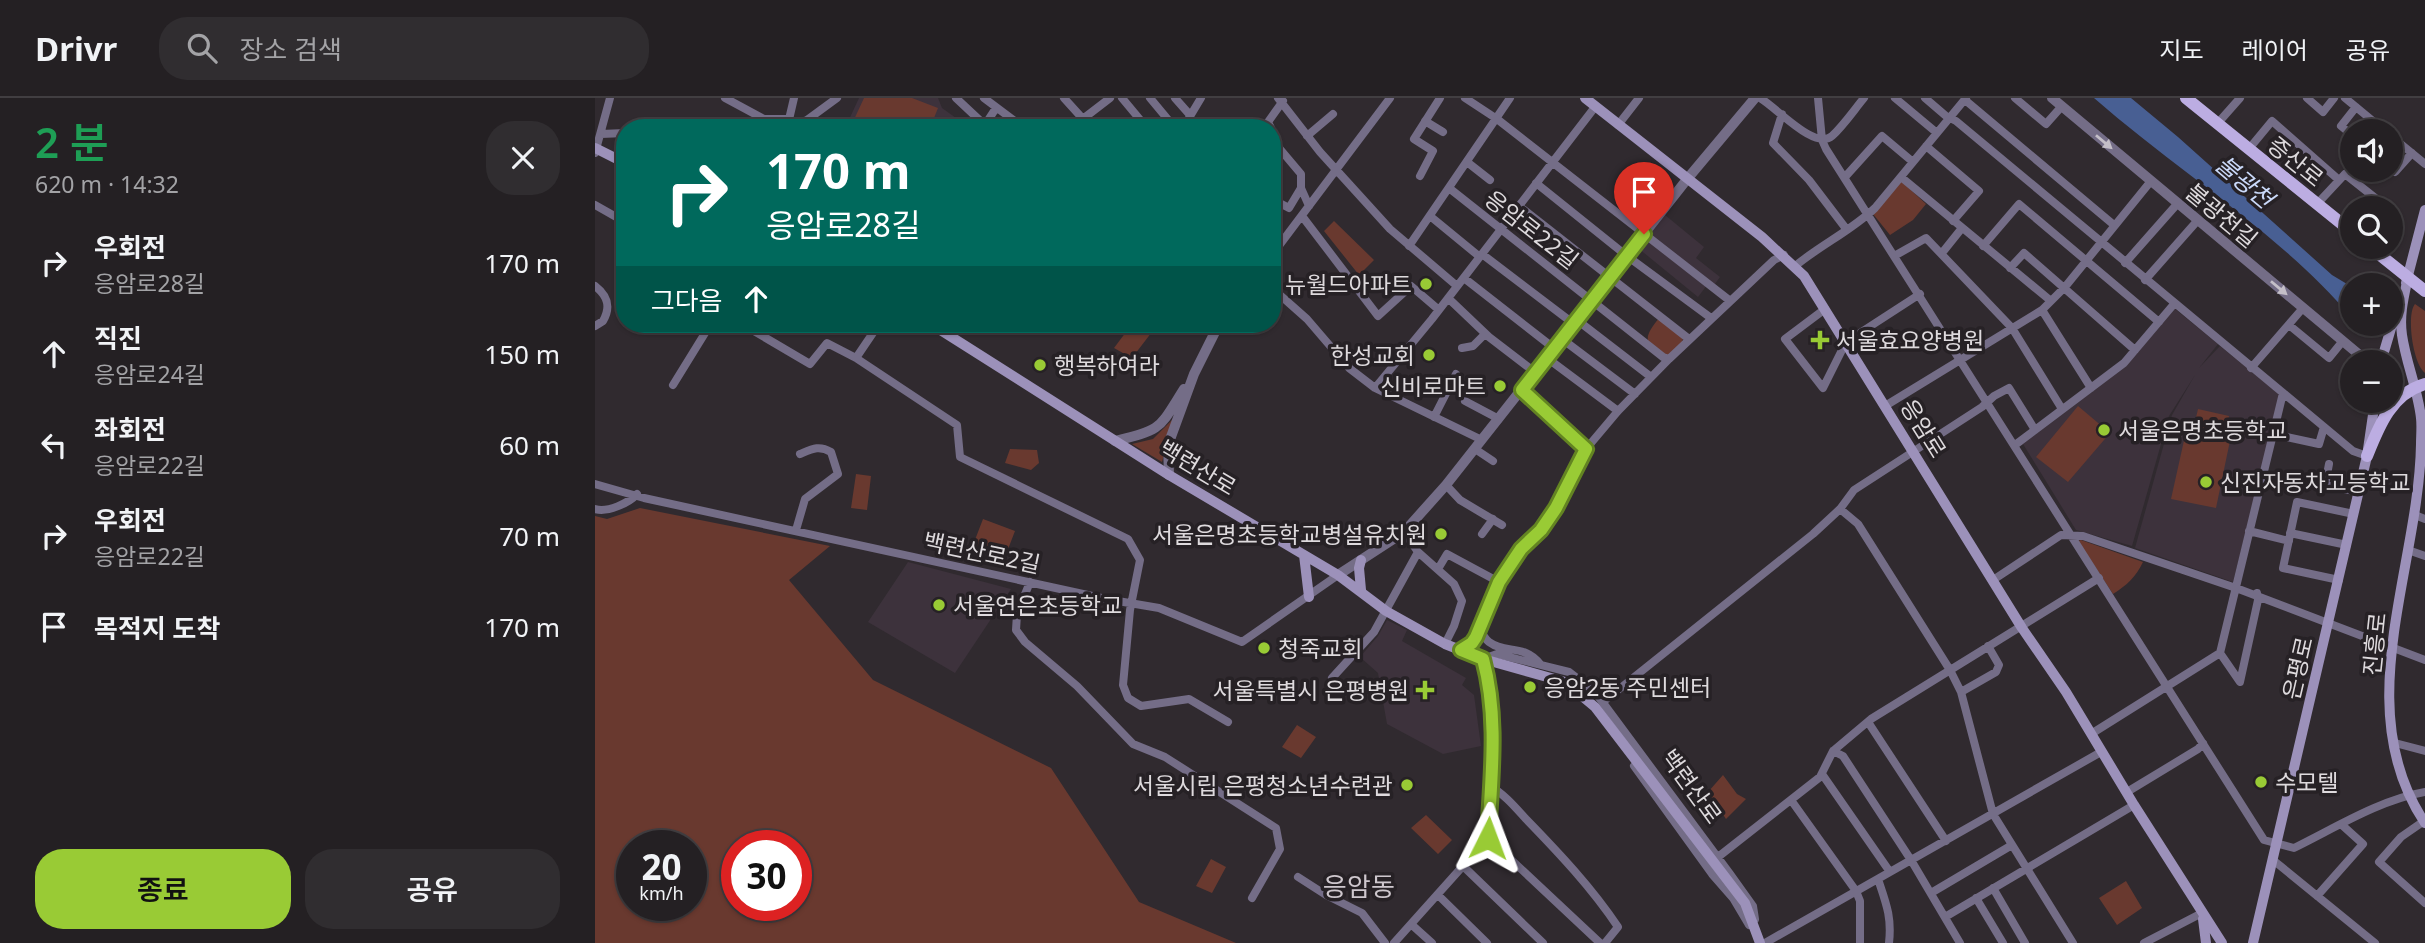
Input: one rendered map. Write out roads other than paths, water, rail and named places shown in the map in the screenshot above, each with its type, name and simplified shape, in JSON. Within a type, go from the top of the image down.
[{"type":"main road","name":"응암로","points":[[1585,98],[1784,255],[1804,276],[2222,943]]},
{"type":"main road","name":"증산로","points":[[2186,98],[2340,222]]},
{"type":"main road","points":[[596,150],[616,159]]},
{"type":"main road","points":[[2385,350],[2408,277],[2425,210]]},
{"type":"main road","points":[[2385,259],[2425,291]]},
{"type":"main road","name":"진흥로","points":[[2408,277],[2402,309],[2402,331],[2420,386],[2423,463],[2420,517],[2408,550],[2391,648],[2390,720],[2400,771],[2424,822]]},
{"type":"main road","name":"백련산로","points":[[945,333],[1169,475],[1338,575],[1386,611],[1445,644],[1483,659],[1538,669],[1565,682],[1595,707],[1745,903],[1761,943]]},
{"type":"main road","points":[[2367,456],[2391,407],[2420,386]]},
{"type":"main road","name":"은평로","points":[[2253,943],[2347,545],[2367,456],[2373,413]]},
{"type":"main road","points":[[1304,555],[1309,597]]},
{"type":"main road","points":[[1361,560],[1361,590]]},
{"type":"main road","points":[[2202,913],[2206,943]]},
{"type":"street","points":[[596,150],[610,98]]},
{"type":"street","points":[[726,98],[764,119]]},
{"type":"street","points":[[788,119],[794,98]]},
{"type":"street","points":[[808,119],[837,98]]},
{"type":"street","points":[[955,98],[978,119]]},
{"type":"street","points":[[984,98],[1012,119]]},
{"type":"street","points":[[1064,98],[1083,118],[1109,98]]},
{"type":"street","points":[[1122,98],[1140,119]]},
{"type":"street","points":[[1150,98],[1168,119]]},
{"type":"street","points":[[1175,98],[1190,115]]},
{"type":"street","points":[[1188,119],[1201,98]]},
{"type":"street","points":[[1281,243],[1390,98]]},
{"type":"street","points":[[1420,176],[1433,151],[1414,139],[1440,98]]},
{"type":"street","points":[[1465,98],[1497,119],[1729,300]]},
{"type":"street","points":[[1409,246],[1510,98]]},
{"type":"street","points":[[1618,125],[1639,98]]},
{"type":"street","points":[[1338,575],[1404,532],[1536,373],[1688,178],[1758,98],[1808,135],[1822,141],[1831,138],[1864,98]]},
{"type":"street","points":[[1818,98],[1822,141],[2264,840],[2294,848],[2410,794],[2425,792]]},
{"type":"street","points":[[1895,98],[1937,133]]},
{"type":"street","points":[[1925,98],[2353,451],[2367,456]]},
{"type":"street","points":[[2015,98],[2046,124],[2062,106]]},
{"type":"street","name":"불광천길","points":[[2052,98],[2352,350]]},
{"type":"street","points":[[2217,124],[2240,98]]},
{"type":"street","points":[[2307,98],[2323,111],[2334,98]]},
{"type":"street","points":[[2345,98],[2370,119]]},
{"type":"street","points":[[1794,267],[1869,214],[1965,99],[2114,225]]},
{"type":"street","points":[[1270,119],[1281,100],[1307,136],[1367,205],[1409,246],[1457,286]]},
{"type":"street","points":[[1375,388],[1439,310],[1595,107]]},
{"type":"street","points":[[2347,119],[2356,107]]},
{"type":"street","points":[[991,119],[996,108]]},
{"type":"street","points":[[1307,136],[1333,114]]},
{"type":"street","points":[[1782,114],[1773,144],[1809,180],[1847,230]]},
{"type":"street","points":[[1425,121],[1443,132]]},
{"type":"street","name":"증산로","points":[[2248,150],[2272,121],[2339,180]]},
{"type":"street","points":[[601,134],[616,133]]},
{"type":"street","points":[[1845,177],[1882,136],[1913,162]]},
{"type":"street","points":[[1926,146],[1979,191],[1954,221]]},
{"type":"street","points":[[2403,146],[2425,164]]},
{"type":"street","points":[[1281,151],[1301,174],[1301,188],[1309,206]]},
{"type":"street","points":[[2403,161],[2412,153]]},
{"type":"street","points":[[1467,162],[1490,180]]},
{"type":"street","name":"증산로","points":[[2317,204],[2345,174],[2373,196]]},
{"type":"street","points":[[1901,177],[2051,301]]},
{"type":"street","points":[[1885,405],[2042,310],[2151,181]]},
{"type":"street","name":"응암로22길","points":[[1536,183],[1627,256],[1711,318]]},
{"type":"street","points":[[1281,204],[1289,208],[1301,188]]},
{"type":"street","name":"응암로22길","points":[[1449,188],[1663,357],[1669,359]]},
{"type":"street","points":[[2125,263],[2178,203]]},
{"type":"street","points":[[1983,246],[2019,204],[2159,322]]},
{"type":"street","points":[[595,205],[616,217]]},
{"type":"street","name":"응암로22길","points":[[1519,206],[1689,339]]},
{"type":"street","points":[[1302,216],[1378,316],[1411,286],[1439,310]]},
{"type":"street","points":[[1430,216],[1481,256],[1651,377]]},
{"type":"street","points":[[2145,280],[2198,220]]},
{"type":"street","points":[[1942,253],[1962,228]]},
{"type":"street","points":[[1896,256],[1926,238],[2012,328],[2063,409]]},
{"type":"street","points":[[2010,268],[2024,253],[2135,350]]},
{"type":"street","points":[[1461,650],[1472,643],[1499,582],[1521,549],[1541,530],[1556,508],[1586,449],[1618,411],[1689,339],[1774,260],[1784,255]]},
{"type":"street","points":[[1464,278],[1555,349]]},
{"type":"street","points":[[595,286],[605,295],[608,306],[603,321],[595,327]]},
{"type":"street","points":[[1825,309],[1786,339],[1823,388],[1846,342],[1920,294]]},
{"type":"street","points":[[1281,296],[1307,319],[1349,368],[1375,388],[1482,440]]},
{"type":"street","points":[[1448,298],[1485,334],[1536,373]]},
{"type":"street","points":[[2015,445],[2124,363],[2174,304]]},
{"type":"street","points":[[2251,368],[2303,308]]},
{"type":"street","points":[[2042,310],[2091,388]]},
{"type":"street","points":[[2289,325],[2329,358],[2342,342]]},
{"type":"street","points":[[673,385],[706,333]]},
{"type":"street","points":[[757,333],[810,364],[827,343],[856,358],[957,425],[960,457],[1128,539],[1140,560],[1131,603],[1123,685],[1128,698],[1141,706],[1189,699],[1228,722]]},
{"type":"street","points":[[856,358],[873,333]]},
{"type":"street","points":[[1115,440],[1151,432],[1162,425],[1194,374],[1214,333]]},
{"type":"street","points":[[1462,348],[1473,346],[1485,334]]},
{"type":"street","points":[[1562,339],[1636,394]]},
{"type":"street","points":[[1547,358],[1618,411]]},
{"type":"street","points":[[1169,475],[1168,444],[1194,374]]},
{"type":"street","points":[[1434,417],[1455,374]]},
{"type":"street","points":[[1603,702],[1840,509],[1854,490],[2009,388],[2035,430]]},
{"type":"street","points":[[1522,390],[1586,449]]},
{"type":"street","points":[[2091,734],[2220,653],[2283,393]]},
{"type":"street","points":[[1465,401],[1499,419]]},
{"type":"street","points":[[2273,434],[2319,444],[2324,427]]},
{"type":"street","points":[[796,530],[805,499],[838,474],[831,452],[825,448],[817,447],[800,454]]},
{"type":"street","points":[[1475,449],[1493,461]]},
{"type":"street","points":[[2329,464],[2325,485],[2359,492]]},
{"type":"street","name":"백련산로2길","points":[[595,484],[644,498],[1159,608],[1242,642],[1338,575]]},
{"type":"street","points":[[1445,485],[1460,500],[1502,525]]},
{"type":"street","points":[[595,509],[601,511],[633,499],[637,494]]},
{"type":"street","points":[[2339,580],[2283,568],[2289,537],[2297,502],[2354,514]]},
{"type":"street","points":[[1840,509],[1858,524],[1950,670],[1961,692],[1993,814],[2070,942]]},
{"type":"street","points":[[1482,534],[1493,519]]},
{"type":"street","points":[[2249,531],[2347,545]]},
{"type":"street","points":[[1404,532],[1417,552],[1454,584],[1462,601],[1445,644]]},
{"type":"street","points":[[1993,580],[2061,535],[2083,536],[2257,594],[2425,660]]},
{"type":"street","points":[[2408,550],[2425,556]]},
{"type":"street","points":[[1332,678],[1365,644],[1417,552]]},
{"type":"street","points":[[1438,569],[1447,554],[1499,582]]},
{"type":"street","points":[[1717,857],[1822,774],[1833,751],[1868,722],[2099,578]]},
{"type":"street","points":[[1030,582],[1016,622],[1016,630],[1025,642],[1077,686],[1133,744],[1165,757],[1276,828],[1280,849],[1252,898]]},
{"type":"street","points":[[2220,653],[2240,682],[2257,594]]},
{"type":"street","points":[[1479,628],[1490,643],[1535,656],[1538,669]]},
{"type":"street","points":[[1961,692],[1996,672],[1999,665],[1987,646]]},
{"type":"street","points":[[1394,943],[1488,838],[1494,726],[1483,659]]},
{"type":"street","name":"백련산로","points":[[1538,669],[1569,672],[1595,692],[1753,906],[1761,943]]},
{"type":"street","points":[[1868,722],[1946,841]]},
{"type":"street","points":[[2127,792],[2203,743]]},
{"type":"street","points":[[2395,743],[2425,751]]},
{"type":"street","points":[[1833,751],[1843,756],[1911,860],[1960,943]]},
{"type":"street","points":[[1761,943],[2101,752]]},
{"type":"street","points":[[1822,774],[1890,872]]},
{"type":"street","points":[[1488,838],[1603,943],[1617,931],[1618,927],[1601,902],[1551,845],[1505,797],[1490,786]]},
{"type":"street","points":[[1791,800],[1856,891],[1860,901],[1860,943]]},
{"type":"street","points":[[1945,917],[2134,806]]},
{"type":"street","name":"진흥로","points":[[2424,822],[2401,837],[2379,862],[2425,902]]},
{"type":"street","points":[[2317,896],[2363,845],[2342,825]]},
{"type":"street","points":[[1931,893],[2012,845]]},
{"type":"street","points":[[2273,860],[2375,943]]},
{"type":"street","points":[[1463,866],[1543,943]]},
{"type":"street","points":[[1298,877],[1362,913],[1385,943]]},
{"type":"street","points":[[1878,879],[1891,926],[1889,943]]},
{"type":"street","points":[[1993,888],[2025,943]]},
{"type":"street","points":[[1438,895],[1487,943]]},
{"type":"street","points":[[1976,898],[2003,943]]},
{"type":"street","points":[[2144,943],[2202,913]]},
{"type":"street","points":[[1412,925],[1432,943]]},
{"type":"water","name":"불광천","points":[[2094,98],[2131,98],[2178,137],[2340,280],[2340,305],[2261,230]]},
{"type":"place","name":"뉴월드아파트","points":[[1426,284]]},
{"type":"place","name":"서울효요양병원","points":[[1820,340]]},
{"type":"place","name":"한성교회","points":[[1429,355]]},
{"type":"place","name":"행복하여라","points":[[1040,365]]},
{"type":"place","name":"신비로마트","points":[[1500,386]]},
{"type":"place","name":"서울은명초등학교","points":[[2104,430]]},
{"type":"place","name":"신진자동차고등학교","points":[[2206,482]]},
{"type":"place","name":"서울은명초등학교병설유치원","points":[[1441,534]]},
{"type":"place","name":"서울연은초등학교","points":[[939,605]]},
{"type":"place","name":"청죽교회","points":[[1264,648]]},
{"type":"place","name":"응암2동 주민센터","points":[[1530,687]]},
{"type":"place","name":"서울특별시 은평병원","points":[[1425,690]]},
{"type":"place","name":"수모텔","points":[[2261,782]]},
{"type":"place","name":"서울시립 은평청소년수련관","points":[[1407,785]]},
{"type":"district","name":"응암동","points":[[1359,886]]}]
